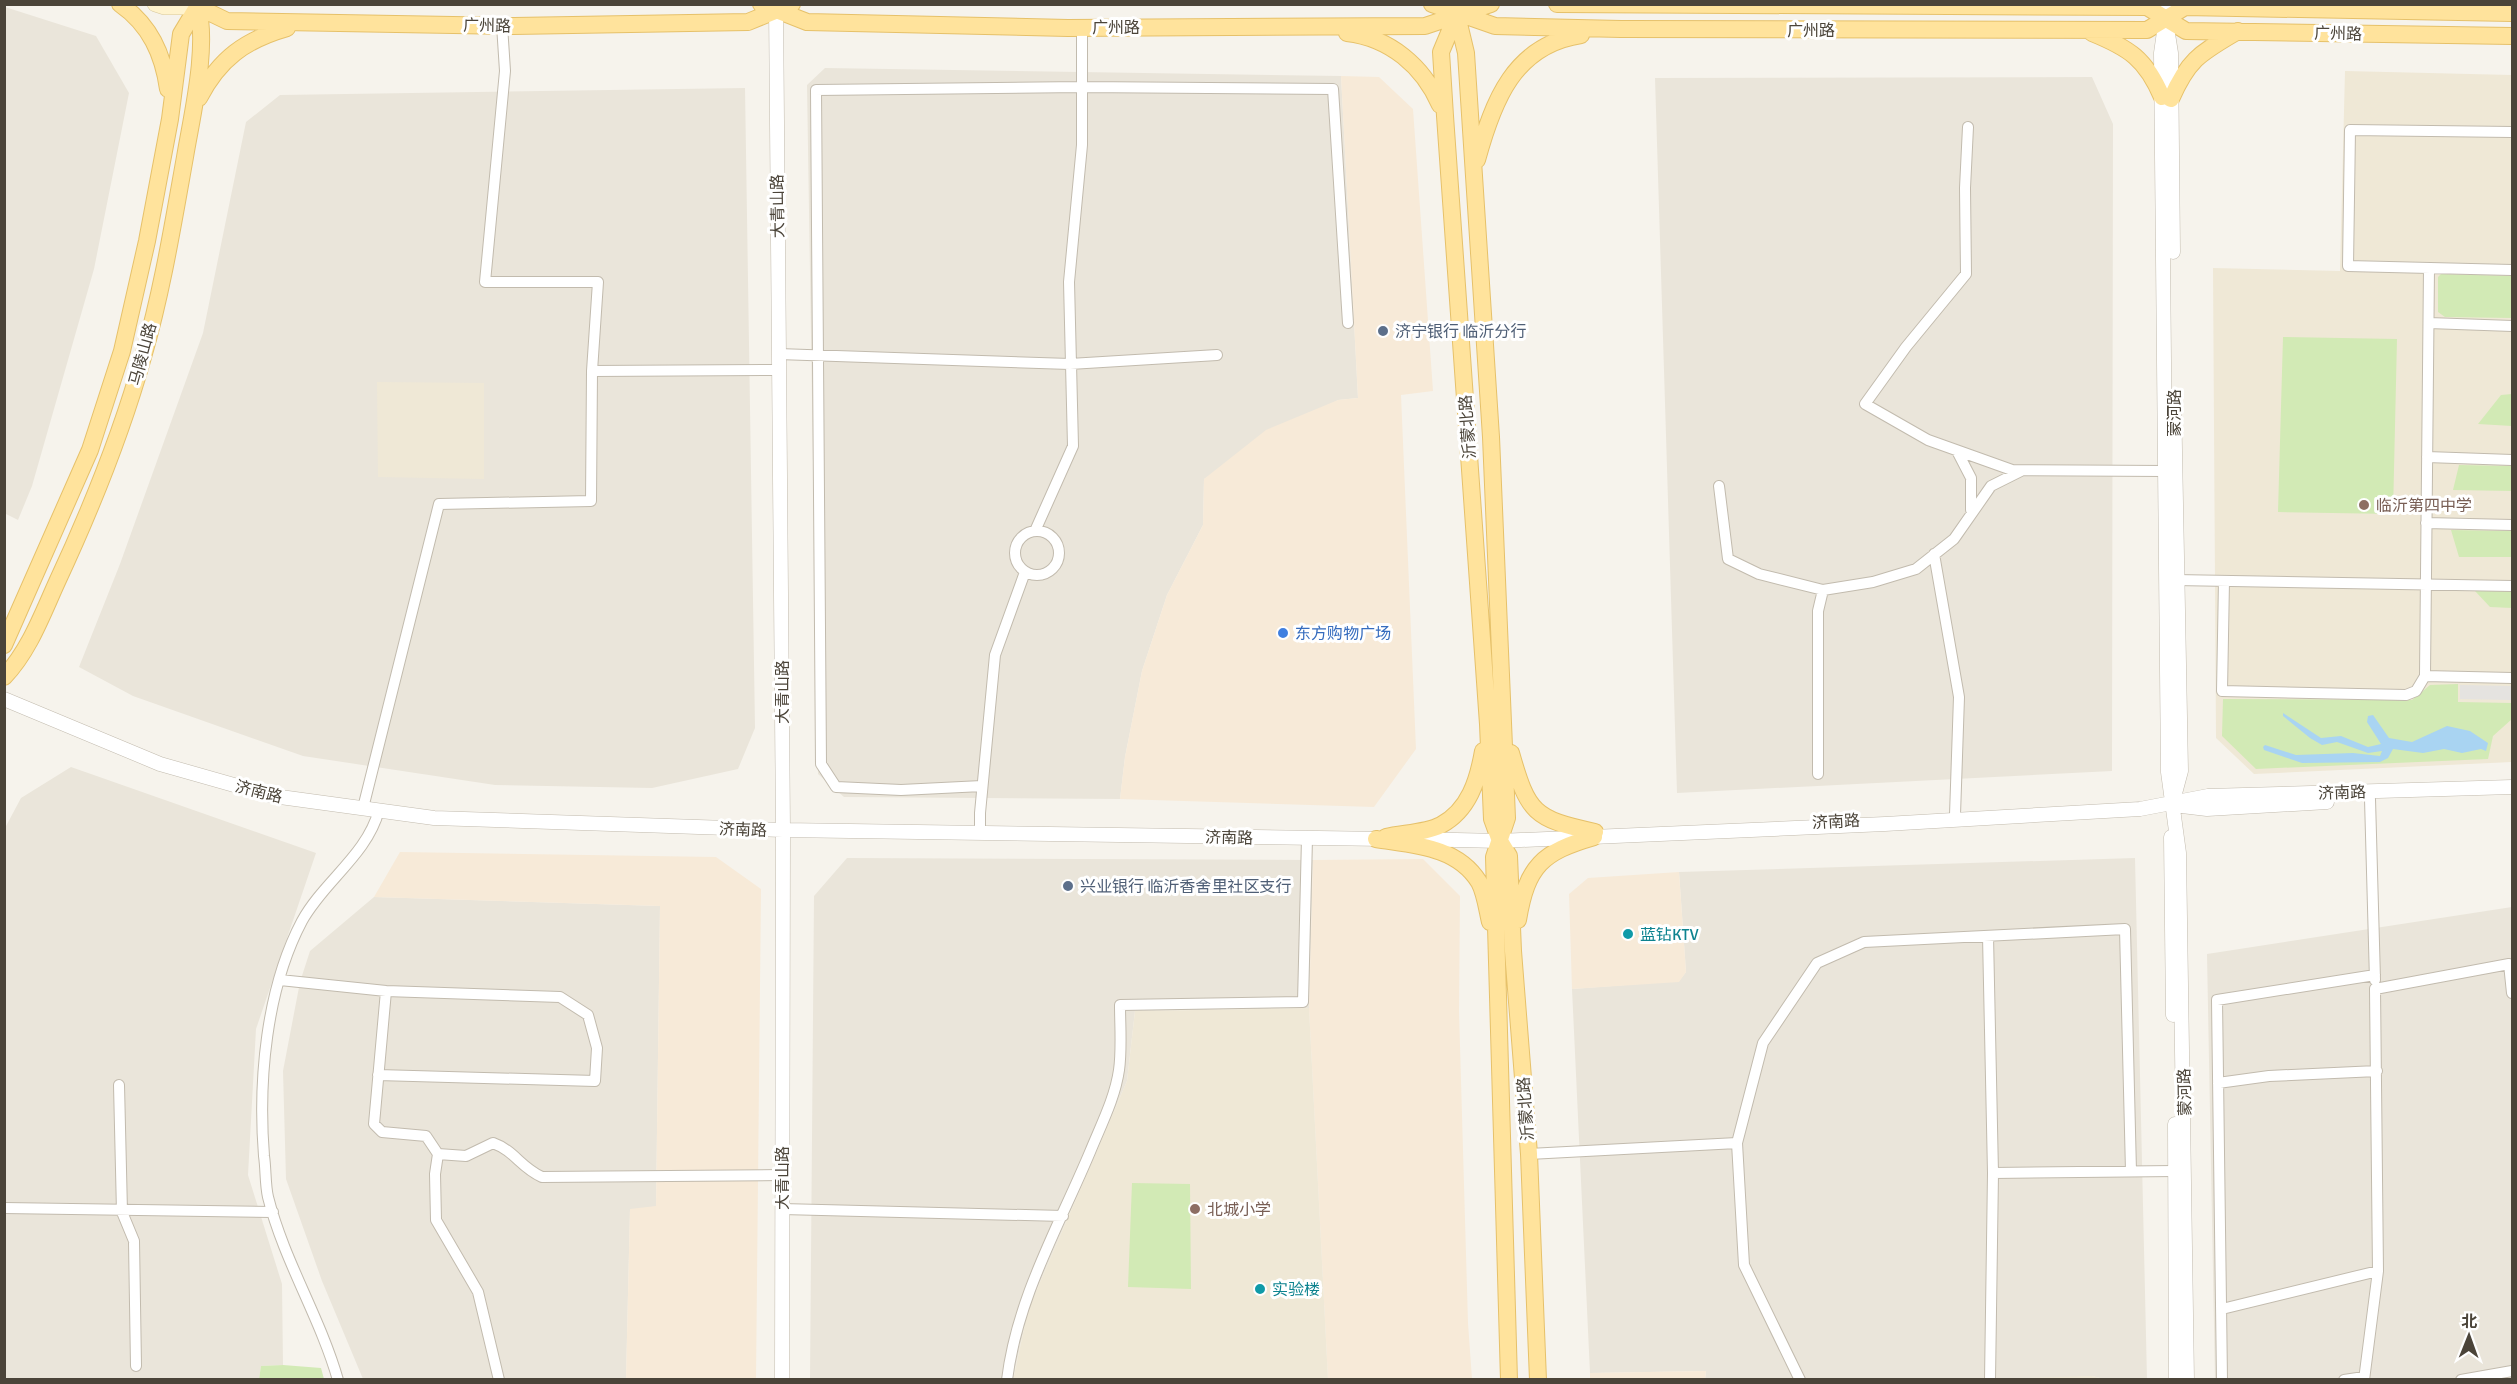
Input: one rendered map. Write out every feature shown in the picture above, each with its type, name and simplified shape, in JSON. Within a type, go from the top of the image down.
[{"type":"main road","points":[[120,4],[131,12],[151,35],[165,66],[171,111]]},
{"type":"main road","name":"广州路","points":[[155,4],[199,5],[227,21],[502,26],[748,22],[771,7],[792,4]]},
{"type":"main road","name":"广州路","points":[[1432,4],[1457,8],[1491,4]]},
{"type":"main road","name":"广州路","points":[[1557,4],[2146,7],[2166,12],[2186,30],[2512,36]]},
{"type":"main road","name":"马陵山路","points":[[4,645],[90,450],[122,351],[147,241],[171,111],[181,34],[199,5]]},
{"type":"main road","name":"马陵山路","points":[[4,677],[16,665],[30,641],[75,544],[114,447],[143,356],[169,246],[193,110],[202,38],[199,5]]},
{"type":"main road","name":"广州路","points":[[1457,8],[1495,26],[1621,29],[2147,30],[2166,12],[2185,7],[2229,6],[2460,9],[2512,13]]},
{"type":"main road","name":"广州路","points":[[771,7],[807,22],[1082,27],[1425,26],[1457,8]]},
{"type":"main road","name":"沂蒙北路","points":[[1457,8],[1442,52],[1445,116],[1496,724],[1507,818],[1494,857],[1529,1154],[1538,1380]]},
{"type":"main road","name":"沂蒙北路","points":[[1457,8],[1466,53],[1491,437],[1496,724]]},
{"type":"main road","points":[[193,110],[210,76],[234,52],[259,36],[305,23]]},
{"type":"main road","points":[[1293,27],[1356,34],[1386,44],[1413,62],[1432,87],[1445,116]]},
{"type":"main road","points":[[1473,172],[1487,121],[1501,91],[1514,73],[1534,53],[1541,47],[1566,37],[1621,29]]},
{"type":"main road","points":[[2086,31],[2122,46],[2141,60],[2167,98],[2192,60],[2238,31]]},
{"type":"main road","points":[[1496,724],[1522,793],[1538,813],[1555,823],[1594,835]]},
{"type":"main road","points":[[1376,839],[1440,826],[1460,810],[1471,796],[1496,724]]},
{"type":"main road","points":[[1506,951],[1528,884],[1540,862],[1561,847],[1594,835]]},
{"type":"main road","points":[[1376,839],[1435,849],[1465,863],[1480,884],[1506,951]]},
{"type":"main road","name":"沂蒙北路","points":[[1506,951],[1509,1380]]},
{"type":"street","name":"大青山路","points":[[771,7],[779,370],[783,830],[782,1380]]},
{"type":"street","name":"蒙河路","points":[[2166,12],[2171,53],[2167,98],[2165,471],[2168,772],[2179,853],[2187,1380]]},
{"type":"street","points":[[363,808],[439,504],[591,501],[592,370],[598,282],[484,282],[505,71],[502,26]]},
{"type":"street","points":[[1035,531],[1074,446],[1069,282],[1082,145],[1082,27]]},
{"type":"street","points":[[982,786],[901,790],[836,787],[821,764],[816,90],[1081,87],[1333,89],[1348,323]]},
{"type":"street","name":"蒙河路","points":[[2167,98],[2175,580],[2181,771],[2172,804],[2170,854],[2176,1380]]},
{"type":"street","points":[[1968,127],[1965,188],[1966,274],[1906,347],[1865,404],[1928,440],[2012,470],[2165,471]]},
{"type":"street","points":[[2512,132],[2350,130],[2348,266],[2512,270]]},
{"type":"street","points":[[2224,581],[2222,691],[2406,695],[2416,691],[2425,676],[2429,268]]},
{"type":"street","points":[[2429,323],[2512,326]]},
{"type":"street","points":[[778,354],[1070,364],[1217,355]]},
{"type":"street","points":[[592,370],[779,370]]},
{"type":"street","points":[[1957,450],[1971,478],[1971,510]]},
{"type":"street","points":[[2427,458],[2512,460]]},
{"type":"street","points":[[1719,486],[1728,559],[1759,574],[1823,590],[1873,582],[1916,569],[1954,538],[1971,510],[1991,486],[2023,470]]},
{"type":"street","points":[[2426,523],[2512,525]]},
{"type":"street","points":[[1035,531],[1046,533],[1054,539],[1059,554],[1058,561],[1046,573],[1037,575],[1025,572],[1019,567],[1015,550],[1021,538],[1035,531]]},
{"type":"street","points":[[1934,554],[1959,697],[1955,815]]},
{"type":"street","points":[[980,833],[982,786],[995,655],[1025,572]]},
{"type":"street","points":[[2175,580],[2512,586]]},
{"type":"street","points":[[1818,774],[1818,611],[1823,590]]},
{"type":"street","points":[[2425,676],[2512,678]]},
{"type":"street","name":"济南路","points":[[4,699],[160,764],[273,796],[434,818],[783,830],[1500,841],[1533,834],[1594,835],[2040,816],[2140,809],[2208,796],[2512,787]]},
{"type":"street","name":"济南路","points":[[1594,835],[2172,804],[2207,809],[2512,793]]},
{"type":"street","points":[[2344,1380],[2364,1378],[2379,1271],[2377,1071],[2370,799]]},
{"type":"street","points":[[338,1380],[327,1341],[295,1276],[268,1196],[261,1123],[263,1059],[280,980],[303,920],[374,829],[380,810]]},
{"type":"street","points":[[1007,1380],[1011,1350],[1028,1292],[1063,1216],[1113,1096],[1119,1068],[1120,1005],[1303,1002],[1307,838]]},
{"type":"street","points":[[1800,1380],[1744,1265],[1737,1143],[1763,1043],[1817,963],[1864,942],[2125,929],[2131,1171]]},
{"type":"street","points":[[1989,936],[1993,1173],[1990,1380]]},
{"type":"street","points":[[2375,989],[2510,964],[2512,993]]},
{"type":"street","points":[[2222,1380],[2217,1000],[2375,975]]},
{"type":"street","points":[[280,980],[386,991],[560,997],[588,1014],[597,1048],[595,1081],[378,1075]]},
{"type":"street","points":[[386,991],[374,1124],[382,1132],[426,1136],[438,1154],[435,1174],[436,1220],[478,1292],[499,1380]]},
{"type":"street","points":[[2218,1083],[2269,1076],[2377,1071]]},
{"type":"street","points":[[119,1085],[122,1212],[134,1241],[136,1366]]},
{"type":"street","points":[[438,1154],[466,1156],[493,1143],[509,1149],[525,1169],[542,1177],[782,1175]]},
{"type":"street","points":[[1529,1154],[1737,1143]]},
{"type":"street","points":[[1993,1173],[2175,1170]]},
{"type":"street","points":[[4,1208],[122,1212],[273,1212]]},
{"type":"street","points":[[782,1209],[1063,1216]]},
{"type":"street","points":[[2222,1309],[2379,1271]]},
{"type":"street","points":[[2461,1380],[2512,1371]]},
{"type":"shaded area","points":[[5,7],[96,36],[129,93],[94,269],[32,486],[18,520],[4,513]]},
{"type":"shaded area","points":[[825,68],[1341,76],[1358,398],[1338,400],[1204,479],[1203,525],[1167,595],[1142,671],[1125,757],[1120,799],[844,797],[818,774],[807,85]]},
{"type":"shaded area","name":"临沂第四中学","points":[[2345,71],[2512,75],[2512,762],[2254,774],[2216,738],[2213,268],[2340,271]]},
{"type":"shaded area","name":"东方购物广场","points":[[1341,76],[1379,77],[1413,109],[1433,391],[1401,395],[1416,749],[1374,807],[1120,799],[1125,757],[1142,671],[1167,595],[1203,525],[1204,479],[1266,430],[1338,400],[1358,398]]},
{"type":"shaded area","points":[[2092,77],[2113,124],[2112,771],[1677,793],[1655,78]]},
{"type":"shaded area","points":[[745,88],[755,728],[738,769],[652,788],[495,785],[303,756],[133,696],[79,667],[120,564],[203,333],[246,122],[280,95]]},
{"type":"shaded area","points":[[377,382],[484,383],[484,479],[378,477]]},
{"type":"shaded area","points":[[2460,685],[2512,686],[2512,700],[2460,699]]},
{"type":"shaded area","points":[[71,767],[316,853],[256,1029],[248,1175],[282,1284],[283,1365],[261,1366],[259,1379],[5,1380],[5,828],[21,798]]},
{"type":"shaded area","points":[[400,852],[716,857],[761,889],[756,1379],[626,1379],[630,1209],[656,1206],[660,906],[374,897]]},
{"type":"shaded area","points":[[847,858],[1313,860],[1309,1008],[1135,1011],[1127,1081],[1028,1310],[1013,1379],[810,1380],[814,896]]},
{"type":"shaded area","points":[[2135,858],[2147,1379],[2104,1379],[2092,1376],[2027,1380],[1705,1380],[1706,1371],[1590,1373],[1572,989],[1679,981],[1686,972],[1679,872]]},
{"type":"shaded area","points":[[1423,859],[1460,896],[1459,1011],[1468,1323],[1472,1379],[1328,1379],[1309,1008],[1313,860]]},
{"type":"shaded area","points":[[1679,872],[1686,972],[1679,982],[1572,989],[1569,894],[1588,878]]},
{"type":"shaded area","points":[[374,897],[660,906],[656,1207],[630,1210],[626,1379],[363,1379],[322,1281],[286,1179],[283,1071],[300,982],[310,951]]},
{"type":"shaded area","points":[[2512,907],[2512,1379],[2215,1379],[2207,954]]},
{"type":"shaded area","name":"北城小学","points":[[1309,1008],[1328,1379],[1013,1380],[1028,1310],[1127,1081],[1135,1011]]},
{"type":"shaded area","points":[[1706,1371],[1705,1379],[1590,1379],[1590,1373]]},
{"type":"shaded area","points":[[2092,1376],[2104,1379],[2027,1379],[2027,1378]]},
{"type":"green space","points":[[2441,274],[2512,276],[2512,318],[2445,317],[2438,312],[2438,277]]},
{"type":"green space","points":[[2283,337],[2397,339],[2393,514],[2278,512]]},
{"type":"green space","points":[[2512,394],[2512,426],[2478,424],[2501,395]]},
{"type":"green space","points":[[2459,465],[2512,466],[2512,491],[2453,490]]},
{"type":"green space","points":[[2451,530],[2512,531],[2512,557],[2459,557]]},
{"type":"green space","points":[[2475,591],[2512,591],[2512,608],[2490,607]]},
{"type":"green space","points":[[2458,684],[2458,702],[2512,703],[2512,719],[2493,736],[2488,759],[2256,769],[2222,736],[2223,699],[2412,700],[2430,685]]},
{"type":"green space","points":[[1132,1183],[1190,1184],[1191,1289],[1128,1287]]},
{"type":"green space","points":[[261,1366],[321,1368],[324,1379],[259,1379]]},
{"type":"water","points":[[2283,713],[2321,738],[2341,736],[2368,747],[2381,744],[2367,722],[2368,716],[2373,715],[2389,738],[2412,742],[2447,726],[2470,731],[2488,743],[2486,751],[2481,749],[2462,753],[2444,749],[2423,753],[2393,749],[2388,758],[2380,762],[2302,763],[2264,750],[2263,747],[2265,745],[2296,755],[2353,753],[2380,756],[2382,751],[2368,753],[2337,742],[2322,745],[2283,716]]},
{"type":"place","name":"济宁银行 临沂分行","points":[[1383,331]]},
{"type":"place","name":"临沂第四中学","points":[[2364,505]]},
{"type":"place","name":"东方购物广场","points":[[1283,633]]},
{"type":"place","name":"兴业银行 临沂香舍里社区支行","points":[[1068,886]]},
{"type":"place","name":"蓝钻KTV","points":[[1628,934]]},
{"type":"place","name":"北城小学","points":[[1195,1209]]},
{"type":"place","name":"实验楼","points":[[1260,1289]]}]
